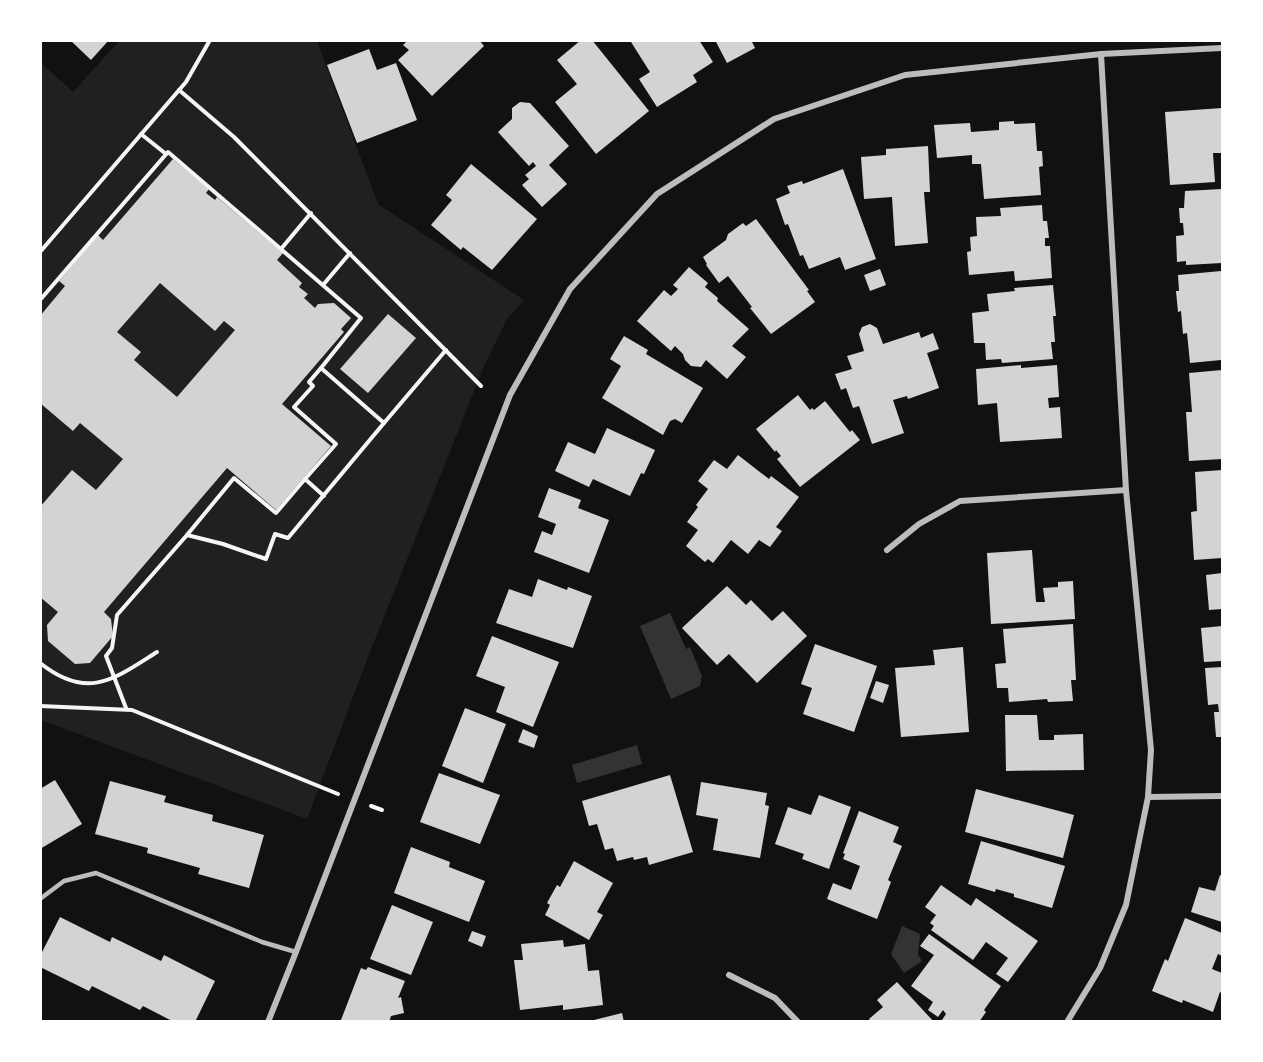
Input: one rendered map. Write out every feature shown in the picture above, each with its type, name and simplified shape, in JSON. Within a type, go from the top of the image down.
[{"type":"street","points":[[268,1022],[510,395],[570,289],[657,194],[774,119],[905,75],[1101,54],[1222,48]]},
{"type":"street","points":[[1067,1022],[1100,968],[1126,905],[1148,797],[1151,750],[1126,490],[1101,54]]},
{"type":"street","points":[[887,550],[919,524],[960,501],[1126,490]]},
{"type":"street","points":[[1148,797],[1222,796]]},
{"type":"street","points":[[729,975],[775,998],[798,1022]]},
{"type":"lane","points":[[40,899],[64,881],[96,873],[262,942],[296,952]]},
{"type":"path","points":[[40,252],[186,82],[210,40]]},
{"type":"path","points":[[179,90],[234,137],[481,386]]},
{"type":"path","points":[[141,134],[166,155]]},
{"type":"path","points":[[40,300],[168,152],[361,318],[309,382],[313,386],[294,407],[336,444],[276,513],[234,478],[117,615],[112,648],[106,656],[126,708]]},
{"type":"path","points":[[281,249],[311,213]]},
{"type":"path","points":[[322,285],[350,253]]},
{"type":"path","points":[[187,535],[223,544],[266,559],[275,534],[288,538],[446,350]]},
{"type":"path","points":[[321,368],[384,423]]},
{"type":"path","points":[[305,479],[324,496]]},
{"type":"path","points":[[40,663],[70,680],[92,683],[114,679],[157,652]]},
{"type":"path","points":[[40,706],[126,708],[342,795]]},
{"type":"path","points":[[368,805],[382,810]]},
{"type":"shaded area","points":[[119,41],[317,41],[378,204],[524,300],[507,319],[484,366],[368,657],[307,819],[41,720],[40,62],[73,92]]},
{"type":"shaded area","points":[[670,613],[686,649],[690,647],[702,676],[700,686],[671,699],[640,626]]},
{"type":"shaded area","points":[[637,745],[642,764],[577,783],[572,765]]},
{"type":"shaded area","points":[[902,926],[920,934],[918,955],[922,961],[904,973],[891,954]]},
{"type":"building","points":[[70,40],[109,40],[91,60]]},
{"type":"building","points":[[408,40],[479,40],[484,46],[432,96],[398,60],[409,50],[403,45]]},
{"type":"building","points":[[581,40],[592,40],[649,111],[596,154],[555,102],[577,84],[557,60]]},
{"type":"building","points":[[634,40],[699,40],[713,62],[693,75],[697,82],[657,107],[639,79],[650,72],[631,42]]},
{"type":"building","points":[[715,40],[751,40],[755,48],[727,63]]},
{"type":"building","points":[[369,49],[377,70],[396,63],[417,120],[357,143],[327,65]]},
{"type":"building","points":[[520,102],[530,103],[569,146],[549,165],[567,184],[542,207],[522,185],[529,179],[525,175],[536,166],[533,162],[529,166],[498,132],[512,119],[512,108]]},
{"type":"building","points":[[1222,108],[1222,153],[1213,153],[1215,182],[1170,185],[1165,112]]},
{"type":"building","points":[[1014,121],[1014,124],[1035,123],[1037,151],[1042,151],[1043,166],[1039,167],[1041,195],[984,199],[981,164],[972,164],[972,155],[937,158],[934,125],[970,123],[971,132],[999,130],[999,122]]},
{"type":"building","points":[[928,146],[930,192],[924,192],[928,243],[895,246],[892,197],[864,199],[861,157],[886,155],[886,149]]},
{"type":"building","points":[[173,159],[209,189],[206,193],[215,200],[217,197],[283,253],[277,260],[302,283],[299,287],[308,294],[304,298],[315,308],[318,304],[334,303],[351,318],[341,329],[344,332],[282,404],[331,446],[276,510],[227,468],[104,612],[111,619],[113,636],[90,663],[75,664],[48,641],[47,625],[58,612],[40,597],[40,507],[72,470],[96,490],[123,459],[80,423],[73,431],[40,403],[40,316],[65,286],[59,281],[98,235],[103,240]],"holes":[[[160,283],[215,331],[224,321],[235,330],[177,397],[134,360],[141,352],[117,332]]]},
{"type":"building","points":[[471,164],[537,219],[492,270],[463,247],[461,250],[431,225],[452,200],[446,195]]},
{"type":"building","points":[[843,169],[876,259],[845,270],[840,257],[809,269],[803,255],[800,256],[788,224],[785,225],[776,199],[790,193],[787,186],[802,181],[803,184]]},
{"type":"building","points":[[1222,189],[1222,263],[1186,265],[1186,261],[1177,262],[1176,236],[1184,235],[1179,208],[1184,208],[1185,191]]},
{"type":"building","points":[[1042,205],[1043,221],[1047,221],[1049,238],[1045,238],[1045,246],[1050,246],[1052,278],[1015,281],[1014,271],[969,275],[967,252],[971,251],[970,237],[977,236],[976,217],[1001,216],[1000,208]]},
{"type":"building","points":[[756,219],[809,290],[807,291],[815,302],[771,334],[728,276],[719,283],[703,257],[726,240],[728,234],[743,223],[746,226]]},
{"type":"building","points":[[689,267],[708,283],[705,287],[718,298],[717,301],[749,329],[732,346],[746,357],[727,379],[706,360],[701,367],[691,366],[675,346],[671,351],[637,321],[664,290],[671,296],[678,289],[673,285]]},
{"type":"building","points":[[880,269],[886,285],[870,291],[864,275]]},
{"type":"building","points":[[1221,271],[1221,360],[1190,363],[1187,333],[1183,334],[1181,311],[1178,312],[1176,291],[1179,291],[1178,275]]},
{"type":"building","points":[[1053,285],[1056,316],[1053,316],[1055,342],[1051,342],[1053,359],[1002,363],[1001,359],[986,360],[985,343],[974,343],[972,313],[989,311],[987,294],[1015,291],[1014,288]]},
{"type":"building","points":[[388,314],[416,338],[368,393],[340,369]]},
{"type":"building","points":[[870,324],[877,328],[883,344],[919,332],[921,338],[933,333],[939,349],[927,353],[939,388],[908,399],[907,396],[893,400],[904,433],[872,444],[859,406],[853,408],[846,388],[841,390],[835,374],[852,369],[847,356],[864,351],[859,334],[862,327]]},
{"type":"building","points":[[624,336],[648,350],[646,354],[703,388],[682,423],[675,419],[670,421],[663,435],[602,398],[621,366],[610,359]]},
{"type":"building","points":[[1021,365],[1021,368],[1057,365],[1059,397],[1048,398],[1049,408],[1060,407],[1062,438],[1000,442],[997,403],[978,405],[976,369]]},
{"type":"building","points":[[1222,370],[1222,459],[1189,461],[1186,412],[1192,412],[1189,373]]},
{"type":"building","points":[[798,395],[810,410],[812,408],[814,410],[825,401],[850,432],[852,430],[860,440],[800,487],[777,459],[781,456],[756,429]]},
{"type":"building","points":[[607,428],[655,450],[630,496],[593,479],[589,487],[555,471],[568,442],[595,454]]},
{"type":"building","points":[[738,455],[769,479],[771,476],[799,497],[776,527],[782,531],[770,547],[759,540],[748,554],[731,540],[713,563],[708,559],[705,562],[686,546],[698,530],[687,522],[708,489],[698,481],[714,460],[727,469]]},
{"type":"building","points":[[1222,470],[1222,558],[1194,560],[1191,512],[1197,511],[1195,472]]},
{"type":"building","points":[[549,488],[581,500],[578,508],[609,520],[589,573],[534,552],[542,531],[552,535],[556,524],[538,517]]},
{"type":"building","points":[[1032,550],[1036,602],[1045,602],[1043,588],[1058,587],[1058,582],[1073,581],[1075,619],[991,624],[987,553]]},
{"type":"building","points":[[1222,573],[1222,609],[1209,610],[1206,575]]},
{"type":"building","points":[[538,579],[592,596],[573,648],[496,623],[509,589],[532,597]]},
{"type":"building","points":[[727,586],[746,605],[751,600],[772,621],[783,611],[807,636],[757,683],[729,654],[717,665],[682,628]]},
{"type":"building","points":[[1073,624],[1076,680],[1071,680],[1073,701],[1048,702],[1047,699],[1009,702],[1008,688],[997,688],[995,664],[1006,663],[1003,629]]},
{"type":"building","points":[[1222,626],[1222,661],[1204,662],[1201,628]]},
{"type":"building","points":[[492,636],[559,662],[533,727],[496,712],[505,687],[476,676]]},
{"type":"building","points":[[815,644],[877,666],[854,732],[803,714],[812,688],[801,684]]},
{"type":"building","points":[[963,647],[969,732],[901,737],[895,668],[935,665],[933,650]]},
{"type":"building","points":[[1222,667],[1222,737],[1216,737],[1214,712],[1219,712],[1218,704],[1208,705],[1205,668]]},
{"type":"building","points":[[876,681],[889,685],[883,703],[870,698]]},
{"type":"building","points":[[465,708],[506,724],[483,783],[442,766]]},
{"type":"building","points":[[1005,715],[1037,715],[1039,740],[1054,740],[1054,735],[1083,734],[1084,770],[1006,771]]},
{"type":"building","points":[[523,729],[538,736],[534,748],[518,742]]},
{"type":"building","points":[[439,773],[500,795],[480,844],[420,822]]},
{"type":"building","points":[[670,775],[693,852],[649,865],[647,857],[634,860],[633,857],[617,861],[613,848],[605,850],[597,824],[589,826],[582,801]]},
{"type":"building","points":[[55,780],[82,824],[40,849],[40,789]]},
{"type":"building","points":[[110,781],[166,796],[164,802],[213,815],[212,821],[264,835],[249,888],[198,874],[200,868],[147,853],[148,848],[95,834]]},
{"type":"building","points":[[701,782],[767,793],[765,805],[769,806],[760,858],[713,850],[718,819],[696,815]]},
{"type":"building","points":[[976,789],[1074,815],[1063,858],[965,832]]},
{"type":"building","points":[[819,795],[851,807],[829,869],[802,859],[804,854],[775,844],[788,807],[811,815]]},
{"type":"building","points":[[859,811],[899,827],[893,842],[902,846],[888,880],[891,882],[877,919],[827,899],[833,883],[851,890],[860,866],[843,859],[845,854],[843,853]]},
{"type":"building","points":[[981,841],[1065,866],[1052,908],[1014,897],[1014,894],[996,889],[995,892],[968,884]]},
{"type":"building","points":[[411,847],[450,862],[449,867],[485,881],[469,922],[394,893]]},
{"type":"building","points":[[574,861],[613,883],[597,912],[603,915],[589,940],[545,915],[550,905],[547,903],[557,885],[560,887]]},
{"type":"building","points":[[1220,875],[1222,876],[1222,922],[1191,912],[1199,887],[1215,891]]},
{"type":"building","points":[[941,885],[971,906],[976,898],[1038,941],[1008,982],[996,974],[1008,958],[986,942],[973,960],[931,930],[934,926],[930,923],[936,915],[925,907]]},
{"type":"building","points":[[392,905],[433,922],[411,975],[370,959]]},
{"type":"building","points":[[60,917],[110,942],[112,937],[161,961],[164,955],[215,981],[195,1022],[174,1022],[143,1006],[140,1010],[92,986],[89,991],[40,967],[40,956]]},
{"type":"building","points":[[1185,918],[1222,933],[1222,956],[1218,954],[1212,969],[1222,973],[1222,993],[1220,992],[1213,1012],[1152,991],[1165,959],[1168,961]]},
{"type":"building","points":[[472,931],[486,936],[482,947],[468,941]]},
{"type":"building","points":[[929,934],[1001,986],[984,1010],[986,1012],[979,1022],[944,1022],[942,1020],[946,1014],[943,1010],[938,1017],[928,1010],[933,1002],[911,986],[934,955],[920,946]]},
{"type":"building","points":[[563,940],[564,947],[585,944],[588,971],[599,970],[603,1005],[563,1010],[563,1005],[520,1010],[514,960],[523,960],[521,944]]},
{"type":"building","points":[[368,967],[405,981],[398,998],[401,997],[404,1013],[391,1016],[389,1022],[344,1022],[341,1020],[361,968],[366,970]]},
{"type":"building","points":[[897,982],[934,1022],[871,1022],[869,1019],[883,1007],[877,1000]]},
{"type":"building","points":[[622,1013],[624,1022],[590,1022],[590,1021]]}]
